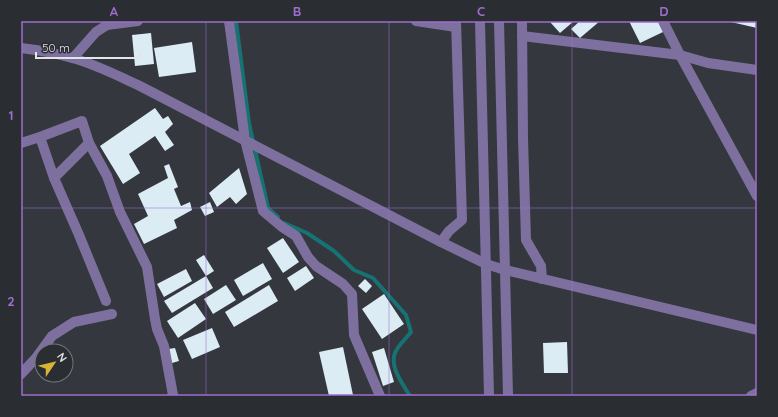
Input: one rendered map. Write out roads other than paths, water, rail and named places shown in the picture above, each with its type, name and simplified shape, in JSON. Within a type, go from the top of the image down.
[{"type":"street","points":[[73,58],[106,23],[138,21]]},
{"type":"street","points":[[229,21],[245,140],[263,212],[296,236],[308,257],[316,266],[343,284],[352,294],[354,335],[380,396]]},
{"type":"street","points":[[416,21],[456,24],[462,220],[449,231],[441,242]]},
{"type":"street","points":[[480,21],[489,396]]},
{"type":"street","points":[[499,21],[508,396]]},
{"type":"street","points":[[522,21],[526,240],[541,266],[542,279]]},
{"type":"street","points":[[663,21],[757,196]]},
{"type":"street","points":[[522,36],[680,55],[708,63],[757,70]]},
{"type":"street","points":[[21,48],[73,58],[138,85],[486,264],[505,270],[757,330]]},
{"type":"street","points":[[21,143],[82,121],[89,143],[107,176],[120,212],[148,267],[155,319],[166,356],[172,396]]},
{"type":"street","points":[[40,137],[54,178],[106,302]]},
{"type":"street","points":[[54,178],[89,143]]},
{"type":"street","points":[[21,374],[36,358],[52,336],[74,322],[112,314]]},
{"type":"street","points":[[751,396],[757,393]]},
{"type":"waterway","points":[[236,21],[249,123],[268,208],[278,217]]},
{"type":"waterway","points":[[284,223],[307,233],[334,251],[354,270],[373,278],[406,315],[411,332],[397,349],[394,355],[394,361],[397,373],[410,396]]}]
